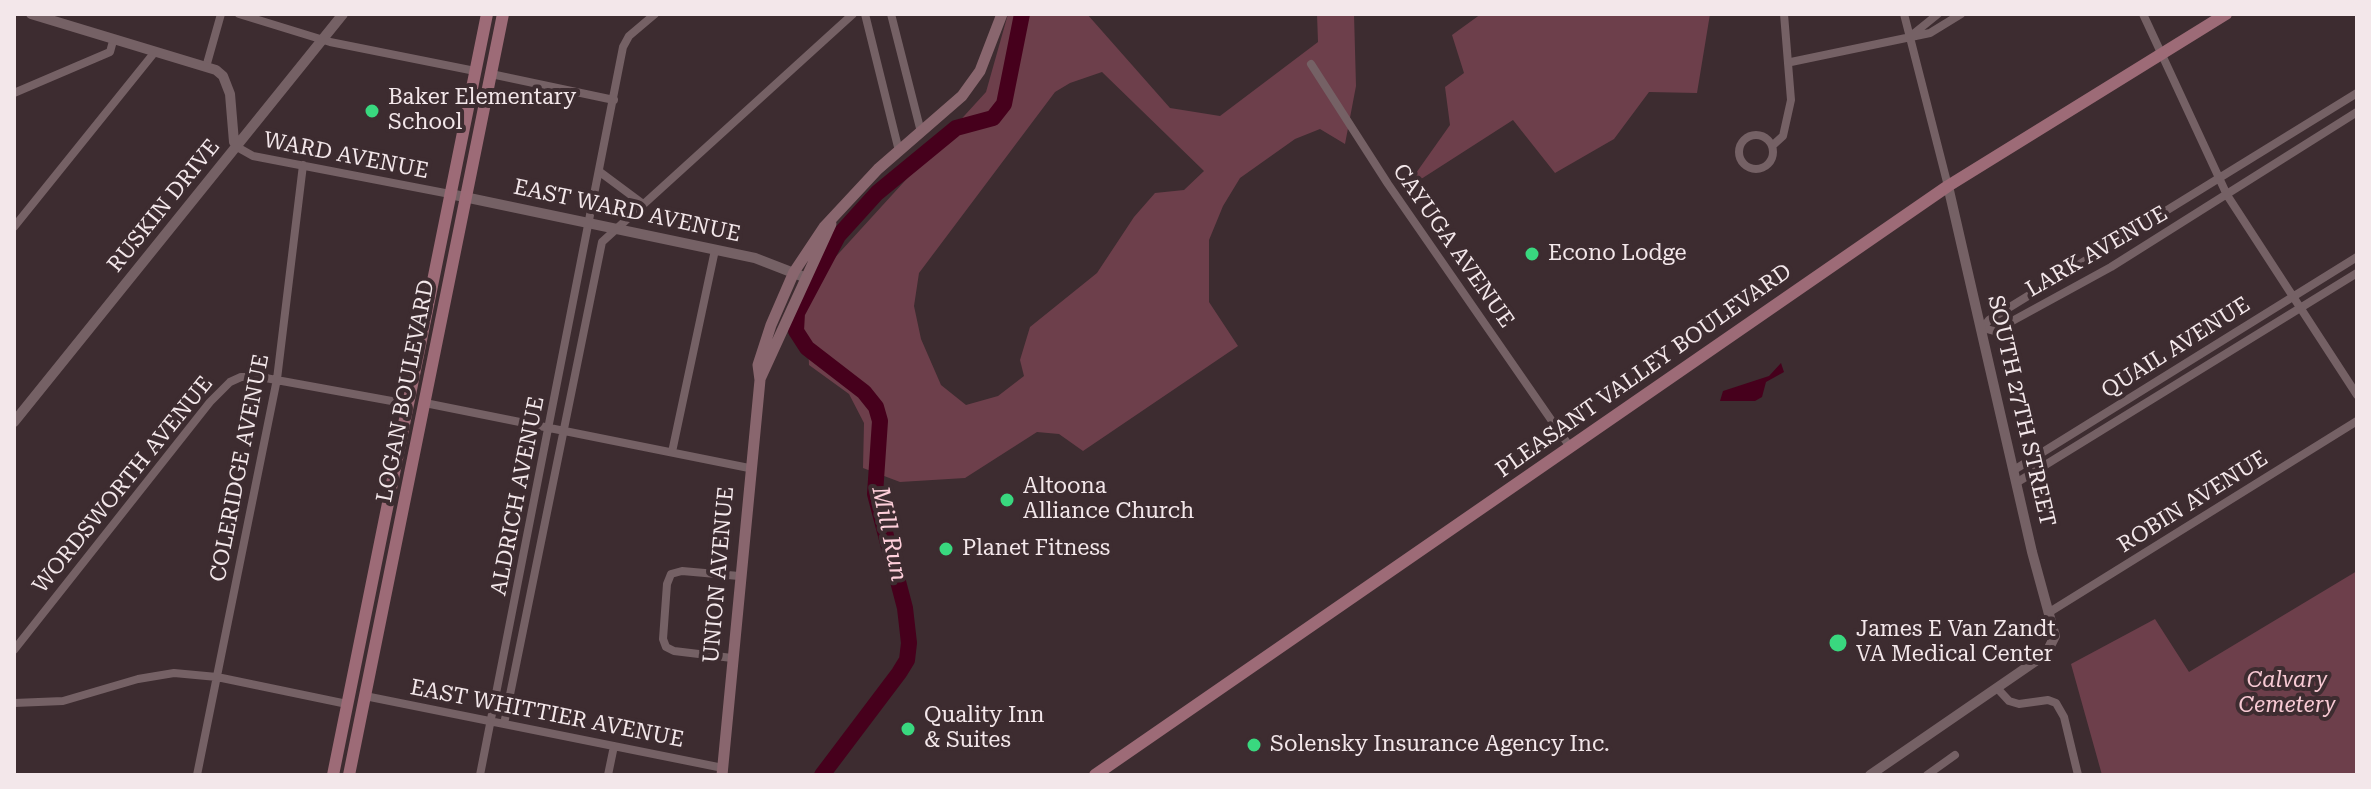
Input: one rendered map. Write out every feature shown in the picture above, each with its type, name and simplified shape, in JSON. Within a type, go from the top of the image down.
[{"type":"main road","name":"LOGAN BOULEVARD","points":[[333,775],[487,14]]},
{"type":"main road","name":"LOGAN BOULEVARD","points":[[349,775],[503,14]]},
{"type":"main road","name":"UNION AVENUE","points":[[723,771],[749,468],[760,380],[799,274],[832,221],[863,184],[962,96],[980,71],[1002,14]]},
{"type":"main road","name":"PLEASANT VALLEY BOULEVARD","points":[[1095,775],[1948,186],[2226,14]]},
{"type":"street","points":[[31,14],[216,70],[227,84],[237,147]]},
{"type":"street","points":[[206,67],[221,14]]},
{"type":"street","points":[[239,14],[323,40],[475,71]]},
{"type":"street","name":"RUSKIN DRIVE","points":[[14,422],[343,14]]},
{"type":"street","name":"ALDRICH AVENUE","points":[[480,775],[623,47],[629,36],[655,14]]},
{"type":"street","points":[[615,229],[853,14]]},
{"type":"street","points":[[865,14],[899,151]]},
{"type":"street","points":[[891,14],[921,132]]},
{"type":"street","points":[[1772,146],[1765,138],[1750,137],[1740,148],[1741,158],[1748,167],[1760,169],[1772,158],[1772,146],[1783,136],[1789,115],[1791,62],[1784,14]]},
{"type":"street","points":[[1904,14],[1948,186]]},
{"type":"street","points":[[1908,38],[1938,14]]},
{"type":"street","points":[[1791,62],[1930,33],[1961,14]]},
{"type":"street","points":[[2143,14],[2227,195],[2357,395]]},
{"type":"street","points":[[14,93],[110,52],[113,41]]},
{"type":"street","points":[[14,227],[154,53]]},
{"type":"street","name":"CAYUGA AVENUE","points":[[1311,64],[1388,184],[1570,447]]},
{"type":"street","points":[[491,74],[614,100]]},
{"type":"street","name":"LARK AVENUE","points":[[2357,93],[1989,320],[1983,328],[1994,331],[2111,267],[2357,112]]},
{"type":"street","name":"WARD AVENUE","points":[[237,147],[253,156],[450,194]]},
{"type":"street","name":"COLERIDGE AVENUE","points":[[197,775],[277,379],[303,165]]},
{"type":"street","points":[[600,172],[643,204]]},
{"type":"street","name":"SOUTH 27TH STREET","points":[[1948,186],[1983,328],[2016,483],[2055,636],[2054,645],[1997,688]]},
{"type":"street","name":"EAST WARD AVENUE","points":[[450,194],[715,250],[799,274]]},
{"type":"street","name":"ALDRICH AVENUE","points":[[504,724],[602,242],[615,229]]},
{"type":"street","points":[[672,452],[715,250]]},
{"type":"street","name":"QUAIL AVENUE","points":[[2014,470],[2357,257]]},
{"type":"street","name":"QUAIL AVENUE","points":[[2016,483],[2357,273]]},
{"type":"street","points":[[2202,353],[2209,364]]},
{"type":"street","name":"WORDSWORTH AVENUE","points":[[14,650],[219,391],[241,377],[277,379],[408,404]]},
{"type":"street","points":[[425,403],[749,468]]},
{"type":"street","name":"ROBIN AVENUE","points":[[2048,613],[2357,421]]},
{"type":"street","points":[[732,658],[674,651],[666,647],[663,639],[667,584],[671,574],[682,571],[739,576]]},
{"type":"street","points":[[14,703],[72,699],[158,674],[217,677],[347,704]]},
{"type":"street","points":[[1870,775],[1997,688],[2009,701],[2019,704],[2048,700],[2056,703],[2064,717],[2078,775]]},
{"type":"street","name":"EAST WHITTIER AVENUE","points":[[365,696],[723,771]]},
{"type":"street","points":[[608,775],[614,746]]},
{"type":"street","points":[[1927,775],[1955,755]]},
{"type":"green space","points":[[1008,14],[1087,14],[1170,108],[1220,116],[1318,42],[1317,14],[1354,14],[1356,86],[1345,144],[1320,129],[1295,139],[1240,178],[1223,206],[1209,240],[1209,302],[1238,346],[1083,451],[1059,434],[1037,432],[965,478],[900,482],[863,468],[864,423],[849,394],[809,365],[808,342],[800,323],[802,311],[809,286],[986,92]],"holes":[[[1102,72],[1204,171],[1184,190],[1155,193],[1134,217],[1097,273],[1030,327],[1020,360],[1024,376],[998,396],[966,405],[941,385],[921,339],[914,306],[919,273],[1055,92],[1070,83]]]},
{"type":"green space","points":[[1481,14],[1710,14],[1697,93],[1649,92],[1614,139],[1555,173],[1513,120],[1404,190],[1450,125],[1445,87],[1464,73],[1452,35]]},
{"type":"green space","name":"Calvary Cemetery","points":[[2357,571],[2357,775],[2102,775],[2071,664],[2155,619],[2189,672]]},
{"type":"shaded area","points":[[1781,363],[1784,372],[1766,382],[1762,397],[1755,401],[1720,401],[1723,391],[1769,376]]},
{"type":"waterway","name":"Mill Run","points":[[822,775],[899,673],[907,660],[909,643],[905,608],[875,494],[880,421],[876,407],[864,392],[807,348],[796,331],[797,313],[838,236],[877,193],[956,128],[993,118],[1004,104],[1022,14]]},
{"type":"place","name":"Baker Elementary School","points":[[372,111]]},
{"type":"place","name":"Econo Lodge","points":[[1532,254]]},
{"type":"place","name":"Altoona Alliance Church","points":[[1007,500]]},
{"type":"place","name":"Planet Fitness","points":[[946,549]]},
{"type":"place","name":"James E Van Zandt VA Medical Center","points":[[1838,643]]},
{"type":"place","name":"Quality Inn & Suites","points":[[908,729]]},
{"type":"place","name":"Solensky Insurance Agency Inc.","points":[[1254,745]]}]
